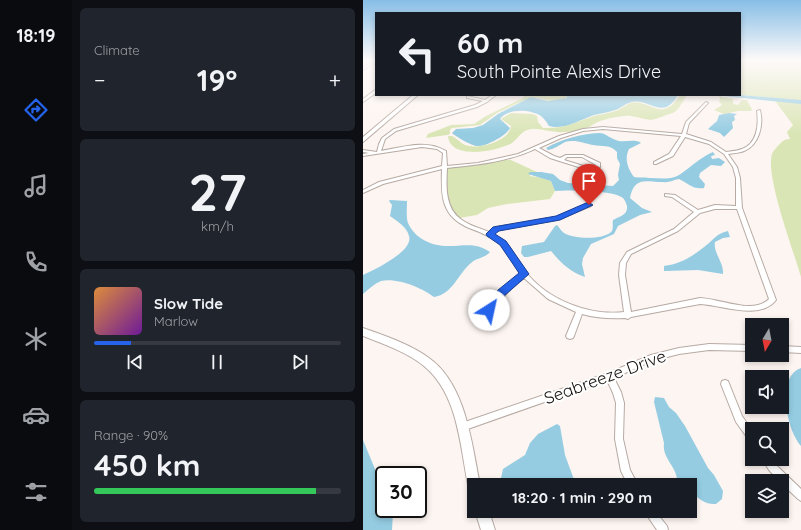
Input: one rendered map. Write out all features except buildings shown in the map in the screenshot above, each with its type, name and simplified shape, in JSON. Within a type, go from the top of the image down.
[{"type":"street","points":[[363,101],[375,92]]},
{"type":"street","points":[[363,140],[415,96]]},
{"type":"street","points":[[379,153],[380,143],[385,136],[395,130],[476,106],[493,96]]},
{"type":"street","points":[[468,97],[486,101]]},
{"type":"street","points":[[656,164],[671,155],[684,135],[687,123],[707,103]]},
{"type":"street","points":[[725,153],[742,151],[750,145],[758,134],[761,126],[759,111]]},
{"type":"street","points":[[363,155],[413,147],[437,147],[445,152],[445,166],[446,206],[450,213],[460,221],[490,234],[503,243],[524,274],[548,296],[579,312],[602,316],[628,316],[701,301],[752,309],[767,306],[773,300],[739,208],[738,178],[735,167],[725,153],[710,143],[684,135],[603,128],[575,132],[536,148],[494,161],[445,166],[381,183],[363,192]]},
{"type":"street","points":[[536,148],[552,158],[590,169],[598,166],[598,164],[583,156],[567,156],[561,160]]},
{"type":"street","points":[[363,150],[379,153]]},
{"type":"street","points":[[667,195],[673,196],[697,212]]},
{"type":"street","points":[[490,234],[496,229],[557,218],[589,205]]},
{"type":"street","points":[[628,316],[621,281],[622,268],[626,257],[636,248],[676,230],[697,212],[715,208],[739,208]]},
{"type":"street","points":[[485,322],[489,310],[502,292],[524,274]]},
{"type":"street","points":[[570,336],[579,312]]},
{"type":"street","points":[[363,332],[406,349],[428,362],[441,375],[457,405],[472,478]]},
{"type":"street","name":"Seabreeze Drive","points":[[461,428],[609,376],[651,358],[679,351],[709,347],[745,348]]},
{"type":"street","points":[[789,349],[801,350]]},
{"type":"street","points":[[609,376],[620,402],[619,439],[626,470],[630,478]]},
{"type":"street","points":[[725,384],[739,419],[745,427]]},
{"type":"street","points":[[771,466],[801,496]]},
{"type":"street","points":[[484,518],[488,530]]},
{"type":"street","points":[[654,518],[663,530]]},
{"type":"green space","points":[[741,85],[801,85],[801,277],[776,196],[771,165],[772,154],[782,141],[790,139],[787,132],[793,125],[773,98],[741,95]]},
{"type":"green space","points":[[524,96],[567,97],[559,101],[549,101],[531,97],[497,113],[480,125],[452,128],[450,130],[450,134],[426,138],[428,134],[451,125],[474,124],[486,116]]},
{"type":"green space","points":[[679,96],[686,96],[675,112],[652,120],[629,116],[610,118],[599,121],[585,129],[569,132],[531,129],[522,133],[512,143],[486,151],[475,152],[457,149],[451,144],[448,136],[454,137],[465,145],[478,146],[493,143],[505,136],[511,126],[501,119],[511,113],[533,114],[537,116],[538,122],[543,128],[550,128],[569,125],[594,116],[615,111],[631,103],[644,104],[662,109],[674,104]]},
{"type":"green space","points":[[719,96],[733,99],[733,103],[738,105],[742,100],[749,100],[747,101],[752,109],[751,111],[738,111],[724,114],[714,110],[722,105],[719,101]]},
{"type":"green space","points":[[511,160],[537,172],[530,172],[530,176],[551,181],[555,191],[550,199],[507,204],[488,208],[477,215],[459,218],[454,213],[449,202],[447,168],[478,165]]},
{"type":"water","points":[[741,95],[801,100],[801,104],[725,96]]},
{"type":"water","points":[[566,96],[677,96],[672,103],[666,107],[660,108],[642,102],[628,103],[618,109],[594,115],[561,127],[549,126],[544,118],[531,112],[513,111],[503,115],[500,119],[510,128],[508,131],[496,140],[481,146],[471,144],[452,133],[456,129],[473,128],[483,125],[498,114],[531,97],[548,101],[567,98]]},
{"type":"water","points":[[729,113],[737,114],[734,116],[735,120],[732,122],[733,128],[724,137],[720,133],[708,129],[717,121],[719,115]]},
{"type":"water","points":[[599,133],[619,141],[634,141],[641,143],[629,149],[627,156],[627,164],[634,177],[662,179],[678,176],[705,156],[713,152],[715,155],[711,156],[712,159],[719,158],[725,162],[721,166],[711,165],[700,173],[699,177],[705,184],[704,188],[694,187],[679,179],[667,182],[647,181],[638,183],[632,191],[630,198],[642,208],[652,212],[640,215],[618,226],[614,234],[591,244],[583,258],[582,264],[585,277],[566,267],[551,251],[524,257],[521,253],[522,246],[544,242],[557,225],[564,233],[568,235],[588,238],[602,236],[607,235],[612,231],[613,220],[625,213],[627,206],[623,198],[618,195],[590,191],[555,191],[551,181],[528,174],[530,172],[541,172],[553,174],[560,180],[568,183],[613,186],[619,180],[618,175],[620,164],[617,158],[617,152],[614,149],[606,146],[596,146],[573,141],[565,142],[548,150],[546,148],[559,142],[585,134]]},
{"type":"water","points":[[389,201],[407,201],[408,223],[411,229],[430,243],[442,246],[470,245],[480,247],[490,252],[486,256],[471,263],[446,292],[434,297],[409,284],[387,280],[378,282],[363,294],[363,275],[400,254],[409,242],[409,236],[406,230],[401,224],[390,216],[392,205]]},
{"type":"water","points":[[728,231],[730,237],[723,238],[715,242],[716,250],[722,265],[723,274],[698,270],[664,271],[664,266],[677,263],[694,255],[717,236]]},
{"type":"water","points":[[801,368],[801,446],[791,429],[788,414],[789,414],[789,380],[793,373]]},
{"type":"water","points":[[655,397],[664,398],[669,407],[676,413],[685,426],[708,468],[714,475],[723,491],[722,499],[716,504],[708,503],[697,497],[697,478],[677,478],[665,453],[654,402]]},
{"type":"water","points":[[557,424],[560,426],[565,455],[573,478],[501,478],[503,469],[525,455],[530,443],[538,434]]},
{"type":"water","points":[[363,440],[375,469],[375,518],[393,518],[392,530],[363,530]]},
{"type":"route","points":[[489,310],[502,292],[524,274],[515,258],[503,243],[490,234],[496,229],[510,225],[557,218],[589,205]]}]
